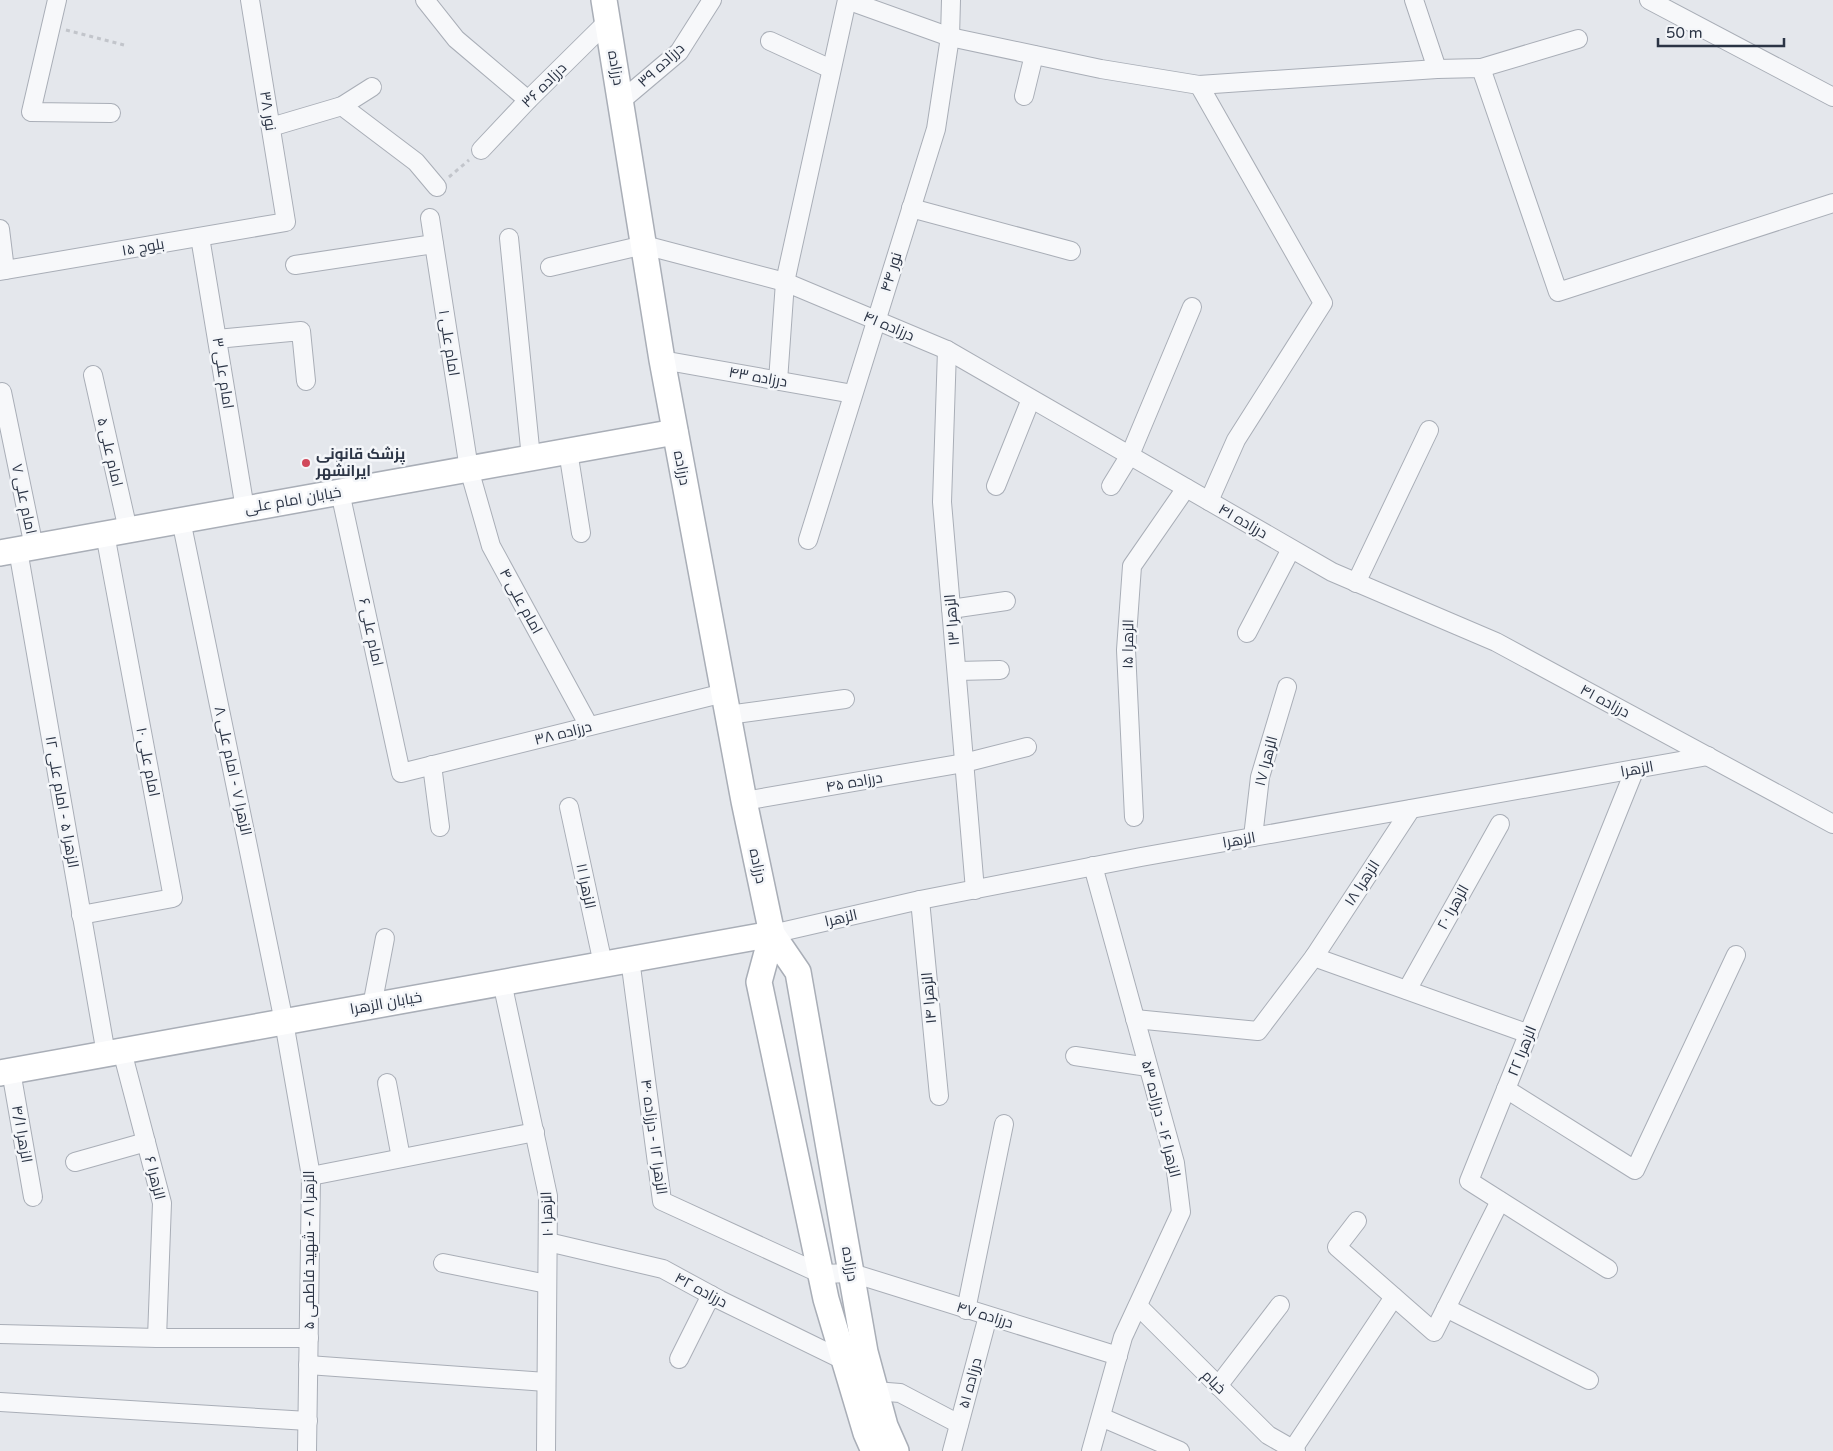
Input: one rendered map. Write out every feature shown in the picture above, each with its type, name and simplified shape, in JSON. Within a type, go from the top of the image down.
[{"type":"main road","name":"درزاده","points":[[606,10],[662,360],[744,801],[772,934],[798,972],[865,1352],[885,1426],[896,1451]]},
{"type":"main road","name":"خیابان امام علی","points":[[17,550],[676,432]]},
{"type":"main road","name":"درزاده","points":[[772,934],[759,982],[826,1299],[866,1433],[874,1451]]},
{"type":"main road","name":"خیابان الزهرا","points":[[6,1072],[772,934]]},
{"type":"street","points":[[57,0],[31,112],[111,112]]},
{"type":"street","name":"نور ۳۸","points":[[250,0],[286,222]]},
{"type":"street","points":[[426,0],[456,39],[528,100]]},
{"type":"street","name":"درزاده ۳۹","points":[[621,101],[679,52],[712,0]]},
{"type":"street","points":[[778,381],[784,282],[847,0],[950,37],[1101,69],[1199,85],[1437,68],[1481,68],[1578,39]]},
{"type":"street","name":"نور ۴۴","points":[[808,540],[936,129],[950,37],[951,0]]},
{"type":"street","points":[[1414,0],[1437,68]]},
{"type":"street","points":[[1649,0],[1833,97]]},
{"type":"street","name":"درزاده ۳۶","points":[[481,150],[528,100],[606,10]]},
{"type":"street","points":[[770,41],[832,69]]},
{"type":"street","points":[[1024,96],[1034,55]]},
{"type":"street","points":[[1481,68],[1558,292],[1833,203]]},
{"type":"street","points":[[1199,85],[1323,303],[1236,440],[1209,501]]},
{"type":"street","points":[[271,127],[342,106],[372,87]]},
{"type":"street","points":[[342,106],[416,162],[437,187]]},
{"type":"street","points":[[912,208],[1072,251]]},
{"type":"street","name":"امام علی ۱","points":[[430,218],[468,469]]},
{"type":"street","name":"بلوچ ۱۵","points":[[3,271],[286,222]]},
{"type":"street","points":[[0,229],[3,271]]},
{"type":"street","name":"امام علی ۳","points":[[200,237],[245,509]]},
{"type":"street","points":[[509,238],[531,458]]},
{"type":"street","points":[[295,265],[434,244]]},
{"type":"street","points":[[550,267],[644,245]]},
{"type":"street","name":"درزاده ۴۱","points":[[644,245],[784,282],[947,350],[1332,572],[1496,642],[1833,824]]},
{"type":"street","points":[[1111,486],[1130,455],[1192,307]]},
{"type":"street","points":[[217,339],[301,331],[306,380]]},
{"type":"street","name":"الزهرا ۱۳","points":[[947,350],[942,502],[975,890]]},
{"type":"street","name":"درزاده ۴۳","points":[[662,360],[853,394]]},
{"type":"street","name":"امام علی ۵","points":[[93,374],[117,532]]},
{"type":"street","name":"امام علی ۷","points":[[2,392],[17,550]]},
{"type":"street","points":[[996,486],[1031,399]]},
{"type":"street","points":[[1356,583],[1429,430]]},
{"type":"street","points":[[568,451],[581,533]]},
{"type":"street","name":"امام علی ۴","points":[[468,469],[491,546],[589,726]]},
{"type":"street","name":"الزهرا ۱۵","points":[[1134,817],[1126,650],[1132,566],[1186,488]]},
{"type":"street","name":"امام علی ۶","points":[[340,492],[401,773]]},
{"type":"street","name":"الزهرا ۷ - امام علی ۸","points":[[181,520],[284,1022]]},
{"type":"street","name":"امام علی ۱۰","points":[[82,914],[173,898],[117,532]]},
{"type":"street","points":[[1247,633],[1291,548]]},
{"type":"street","name":"الزهرا ۵ - امام علی ۱۲","points":[[17,550],[82,914],[114,1052]]},
{"type":"street","points":[[951,609],[1006,601]]},
{"type":"street","points":[[956,671],[1000,670]]},
{"type":"street","name":"الزهرا ۱۷","points":[[1253,837],[1260,777],[1287,687]]},
{"type":"street","name":"درزاده ۳۸","points":[[401,773],[589,726],[726,704],[846,699]]},
{"type":"street","name":"درزاده ۴۵","points":[[744,801],[964,763],[1027,747]]},
{"type":"street","name":"الزهرا","points":[[772,934],[920,900],[1093,866],[1708,756]]},
{"type":"street","points":[[432,765],[440,827]]},
{"type":"street","name":"الزهرا ۲۲","points":[[1608,1269],[1469,1181],[1635,769]]},
{"type":"street","name":"الزهرا ۱۱","points":[[569,807],[603,964]]},
{"type":"street","name":"الزهرا ۱۸","points":[[1135,1019],[1258,1031],[1314,957],[1410,809]]},
{"type":"street","name":"الزهرا ۲۰","points":[[1407,990],[1500,824]]},
{"type":"street","name":"الزهرا ۱۶ - درزاده ۵۳","points":[[1091,1451],[1124,1337],[1180,1212],[1175,1164],[1093,866]]},
{"type":"street","name":"الزهرا ۱۴","points":[[920,900],[939,1096]]},
{"type":"street","points":[[372,1006],[385,938]]},
{"type":"street","points":[[1506,1089],[1635,1170],[1736,955]]},
{"type":"street","points":[[1314,957],[1529,1034]]},
{"type":"street","name":"الزهرا ۱۲ - درزاده ۴۰","points":[[630,959],[662,1201],[821,1274]]},
{"type":"street","name":"الزهرا ۱۰","points":[[502,982],[548,1196],[546,1451]]},
{"type":"street","name":"الزهرا ۸ - شهید فاطمی ۵","points":[[284,1022],[311,1176],[307,1451]]},
{"type":"street","name":"الزهرا ۶","points":[[114,1052],[146,1142],[162,1203],[157,1338]]},
{"type":"street","points":[[1075,1056],[1148,1067]]},
{"type":"street","name":"الزهرا ۴/۱","points":[[6,1072],[33,1197]]},
{"type":"street","points":[[387,1083],[401,1158]]},
{"type":"street","points":[[966,1310],[1004,1124]]},
{"type":"street","points":[[311,1176],[534,1132]]},
{"type":"street","points":[[75,1162],[146,1142]]},
{"type":"street","points":[[1357,1221],[1337,1247],[1434,1332],[1500,1201]]},
{"type":"street","name":"درزاده ۴۲","points":[[548,1242],[663,1269],[710,1295],[845,1361]]},
{"type":"street","points":[[443,1264],[548,1284]]},
{"type":"street","name":"درزاده ۴۷","points":[[821,1274],[852,1273],[1118,1356]]},
{"type":"street","points":[[679,1359],[710,1295]]},
{"type":"street","points":[[1294,1450],[1394,1296]]},
{"type":"street","points":[[1218,1386],[1280,1305]]},
{"type":"street","name":"خیام","points":[[1138,1306],[1268,1435],[1294,1450]]},
{"type":"street","points":[[1446,1308],[1589,1380]]},
{"type":"street","name":"درزاده ۵۱","points":[[952,1451],[988,1316]]},
{"type":"street","points":[[0,1334],[157,1338],[309,1338]]},
{"type":"street","points":[[308,1365],[546,1382]]},
{"type":"street","points":[[875,1391],[900,1393],[959,1424]]},
{"type":"street","points":[[0,1402],[308,1421]]},
{"type":"street","points":[[1101,1417],[1180,1451]]},
{"type":"path","points":[[51,26],[124,45]]},
{"type":"path","points":[[437,187],[481,150]]},
{"type":"place","name":"پزشک قانونی ایرانشهر","points":[[306,463]]}]
